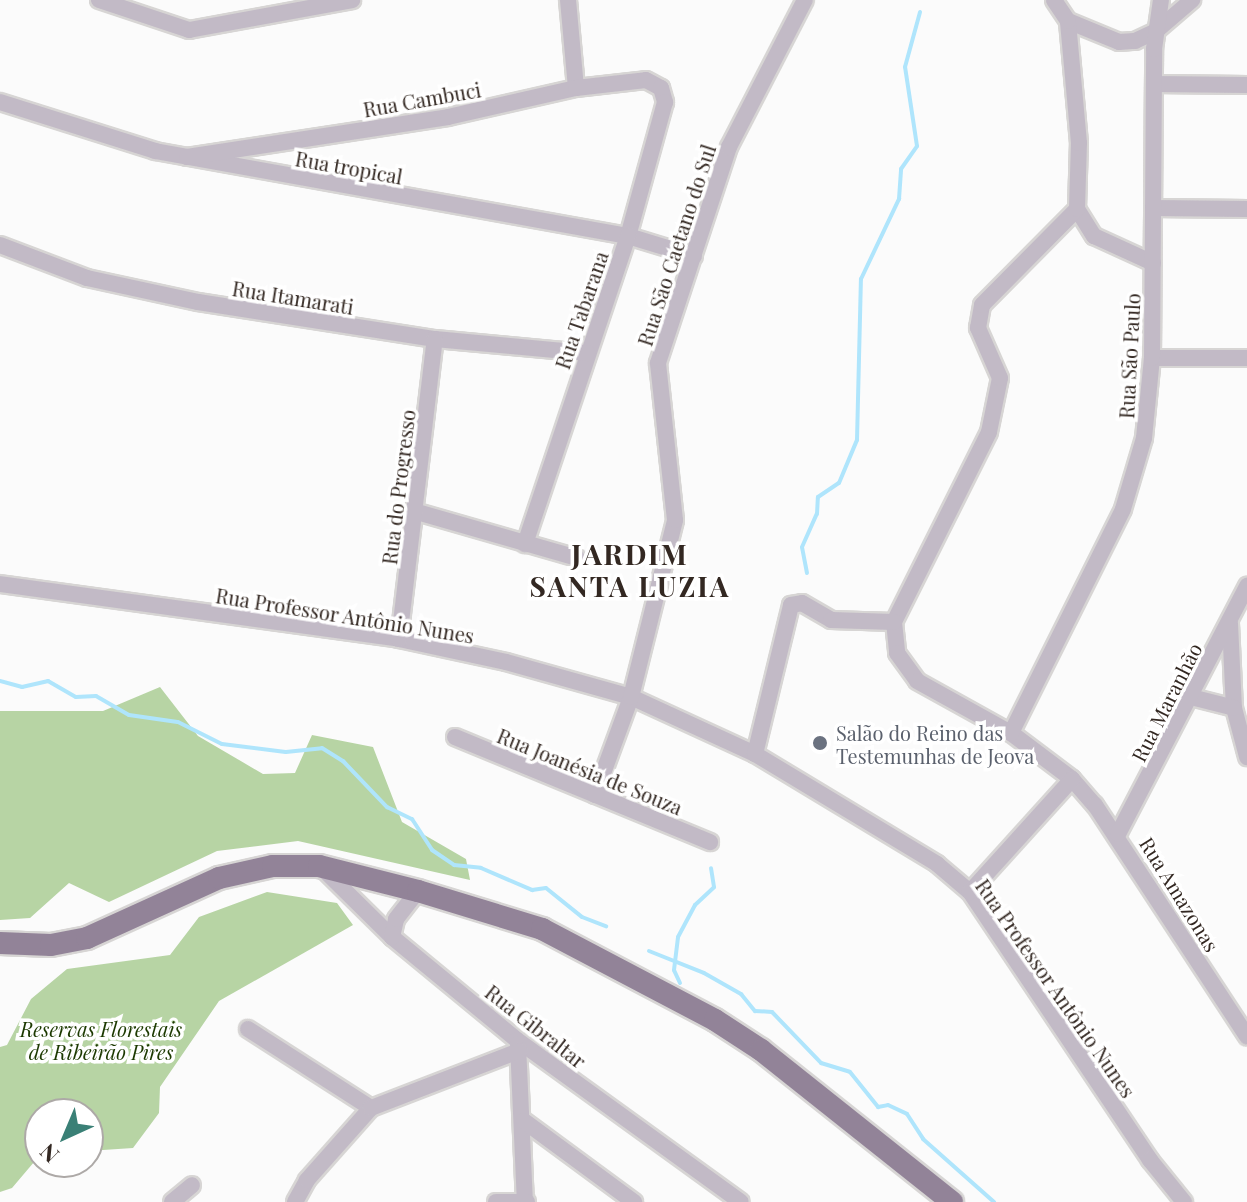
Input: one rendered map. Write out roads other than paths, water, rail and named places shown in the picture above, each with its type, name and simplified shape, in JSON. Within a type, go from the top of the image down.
[{"type":"main road","points":[[0,943],[51,945],[87,938],[245,870],[319,866],[418,891],[542,929],[715,1020],[761,1050],[938,1196],[952,1202]]},
{"type":"street","points":[[99,0],[189,30],[352,0]]},
{"type":"street","points":[[568,0],[576,88]]},
{"type":"street","name":"Rua São Caetano do Sul","points":[[595,795],[631,697],[675,520],[658,363],[729,147],[805,0]]},
{"type":"street","points":[[1054,0],[1068,21],[1079,143],[1077,209],[1094,236],[1153,263]]},
{"type":"street","name":"Rua São Paulo","points":[[1011,733],[1123,509],[1144,438],[1152,358],[1154,84],[1156,31],[1161,0]]},
{"type":"street","points":[[1068,21],[1119,42],[1156,31],[1192,0]]},
{"type":"street","name":"Rua Cambuci","points":[[187,157],[448,117],[576,88],[646,80],[661,88]]},
{"type":"street","points":[[1154,84],[1247,85]]},
{"type":"street","name":"Rua Tabarana","points":[[525,544],[628,236],[665,102],[661,88]]},
{"type":"street","name":"Rua tropical","points":[[0,102],[187,157],[628,236],[694,256]]},
{"type":"street","points":[[1153,208],[1247,209]]},
{"type":"street","points":[[755,754],[782,631],[794,602],[831,620],[894,622],[989,432],[1000,378],[978,328],[982,305],[1077,209]]},
{"type":"street","name":"Rua Itamarati","points":[[0,245],[123,288],[435,339],[587,353]]},
{"type":"street","name":"Rua do Progresso","points":[[399,639],[417,512],[435,339]]},
{"type":"street","points":[[1152,358],[1247,358]]},
{"type":"street","points":[[417,512],[577,558]]},
{"type":"street","name":"Rua Professor Antônio Nunes","points":[[0,584],[399,639],[572,678],[631,697],[755,754],[937,864],[970,892],[1150,1160],[1184,1202]]},
{"type":"street","name":"Rua Maranhão","points":[[1118,834],[1247,586]]},
{"type":"street","name":"Rua Amazonas","points":[[894,622],[901,663],[917,681],[1011,733],[1072,779],[1118,834],[1247,1036]]},
{"type":"street","points":[[1230,622],[1234,708],[1247,757]]},
{"type":"street","points":[[1191,697],[1234,708]]},
{"type":"street","name":"Rua Joanésia de Souza","points":[[455,737],[710,842]]},
{"type":"street","points":[[970,892],[1072,779]]},
{"type":"street","name":"Rua Gibraltar","points":[[319,866],[392,937],[518,1046],[741,1202]]},
{"type":"street","points":[[392,937],[396,919],[418,891]]},
{"type":"street","points":[[248,1029],[371,1108]]},
{"type":"street","points":[[295,1202],[307,1180],[371,1108],[518,1046],[524,1121],[525,1202],[496,1202]]},
{"type":"street","points":[[524,1121],[634,1202]]},
{"type":"street","points":[[172,1202],[192,1185]]},
{"type":"waterway","points":[[807,573],[802,547],[817,514],[818,497],[839,483],[857,440],[861,279],[899,199],[901,169],[917,146],[905,67],[920,12]]},
{"type":"waterway","points":[[0,681],[22,687],[48,681],[76,697],[96,696],[129,715],[178,722],[222,744],[286,752],[322,748],[343,761],[387,807],[412,819],[432,850],[454,865],[481,868],[532,890],[546,888],[582,917],[606,926]]},
{"type":"waterway","points":[[680,983],[674,970],[678,937],[695,905],[714,887],[711,868]]},
{"type":"waterway","points":[[649,951],[704,973],[741,994],[755,1011],[772,1012],[821,1063],[850,1072],[878,1107],[888,1105],[907,1114],[923,1139],[994,1202]]},
{"type":"place","name":"Salão do Reino das Testemunhas de Jeova","points":[[820,743]]},
{"type":"district","name":"JARDIM SANTA LUZIA","points":[[630,570]]},
{"type":"park label","name":"Reservas Florestais de Ribeirão Pires","points":[[101,1040]]}]
